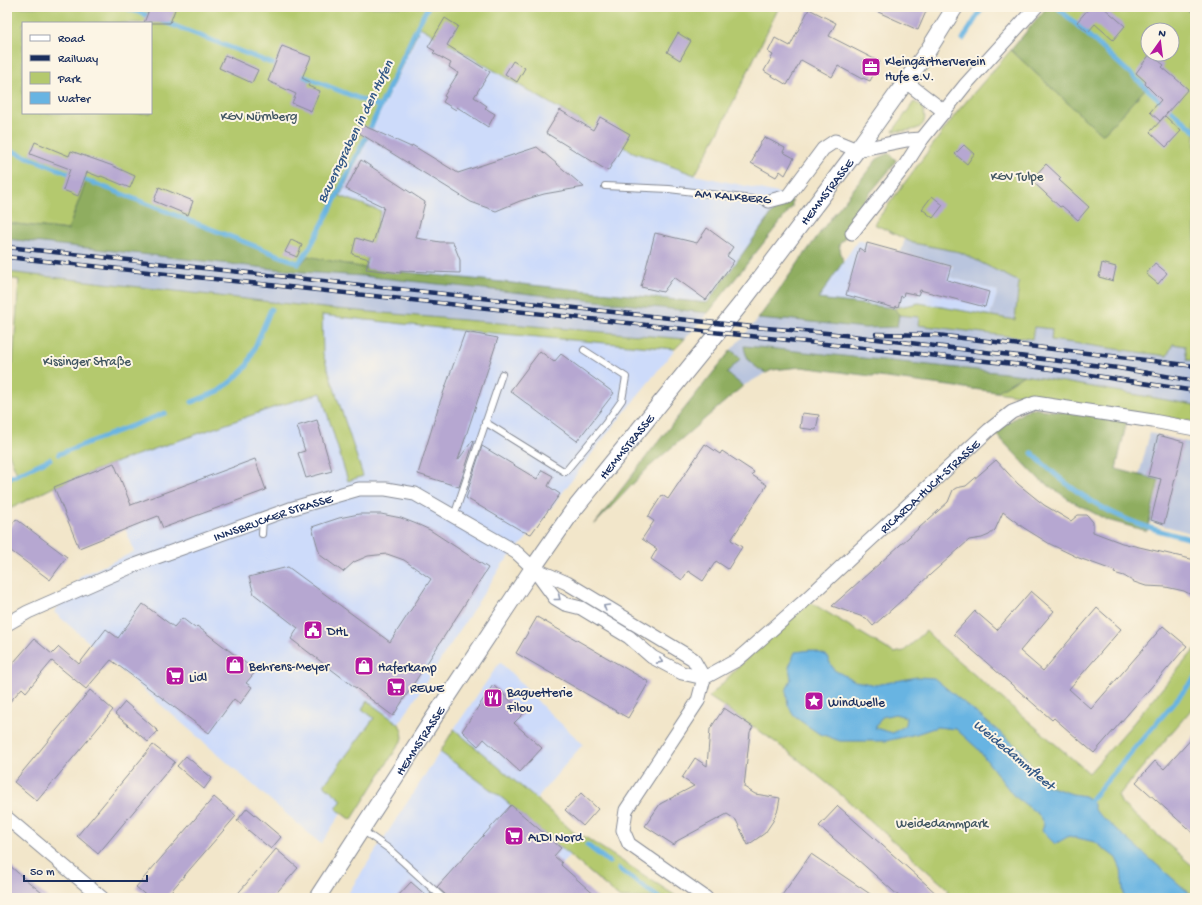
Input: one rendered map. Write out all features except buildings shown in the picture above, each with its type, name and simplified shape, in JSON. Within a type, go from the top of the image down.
[{"type":"street","name":"HEMMSTRASSE","points":[[316,898],[533,568],[572,512],[740,305],[857,150],[906,82],[955,7]]},
{"type":"street","points":[[852,233],[904,166],[922,139],[966,84],[1036,7]]},
{"type":"street","points":[[906,82],[945,112]]},
{"type":"street","points":[[857,150],[907,140],[922,139]]},
{"type":"street","name":"AM KALKBERG","points":[[769,201],[788,196],[823,149],[835,141],[857,150]]},
{"type":"street","name":"RICARDA-HUCH-STRASSE","points":[[704,678],[737,660],[802,604],[989,430],[1012,412],[1035,403],[1195,429]]},
{"type":"street","name":"INNSBRUCKER STRASSE","points":[[7,624],[28,612],[135,565],[263,518],[359,489],[386,489],[415,494],[517,553],[533,568]]},
{"type":"street","points":[[533,568],[555,598],[565,604],[581,608],[623,634],[652,657],[682,673],[704,678]]},
{"type":"street","points":[[533,568],[567,583],[693,659],[704,678],[698,701],[626,810],[623,830],[629,844],[706,898]]},
{"type":"street","points":[[7,818],[102,898]]},
{"type":"lane","name":"AM KALKBERG","points":[[605,186],[669,189],[769,201]]},
{"type":"lane","points":[[485,422],[565,472],[605,424],[622,400],[625,385],[626,377],[584,350]]},
{"type":"lane","points":[[454,516],[502,374]]},
{"type":"lane","points":[[262,534],[263,518]]},
{"type":"lane","points":[[361,829],[389,849],[444,898]]},
{"type":"shaded area","points":[[420,27],[633,152],[695,175],[778,193],[792,200],[777,206],[707,303],[365,268],[381,211],[340,196]]},
{"type":"shaded area","points":[[7,239],[302,272],[363,276],[708,313],[685,339],[324,308],[7,272]]},
{"type":"shaded area","points":[[905,239],[913,243],[1032,266],[1195,307],[1195,405],[1024,375],[744,346],[756,368],[766,373],[743,386],[727,373],[740,358],[731,350],[758,319],[781,321],[785,319],[865,328],[897,327],[899,315],[919,317],[918,325],[1015,320],[990,316],[998,291],[950,277],[953,266],[901,252]]},
{"type":"shaded area","points":[[858,240],[953,267],[951,277],[998,291],[990,316],[919,303],[894,308],[818,299]]},
{"type":"shaded area","points":[[322,315],[458,330],[675,349],[596,448],[536,528],[502,565],[321,844],[54,612],[81,576],[134,552],[103,467],[281,405],[321,393],[348,481],[363,476],[323,354]]},
{"type":"shaded area","points":[[1150,433],[1195,444],[1195,534],[1150,522],[1160,481],[1139,475]]},
{"type":"shaded area","points":[[500,662],[544,708],[583,744],[536,799],[454,729]]},
{"type":"shaded area","points":[[440,752],[502,798],[570,855],[531,898],[345,898]]},
{"type":"green space","name":"KGV Nürnberg","points":[[7,7],[779,7],[721,127],[695,175],[633,152],[420,27],[340,196],[381,211],[365,268],[308,257],[300,266],[282,257],[86,182],[68,230],[7,223]]},
{"type":"green space","points":[[1047,7],[1059,7],[1146,88],[1102,135],[1011,50]]},
{"type":"green space","name":"KGV Tulpe","points":[[1059,7],[1195,7],[1195,361],[1187,360],[1185,346],[1173,344],[1167,356],[1051,340],[1052,329],[1034,327],[1032,339],[918,325],[919,317],[899,315],[894,308],[919,303],[1015,320],[1019,282],[960,252],[913,243],[874,224],[958,111],[1011,50],[1102,135],[1146,88]]},
{"type":"green space","points":[[914,102],[922,106],[924,120],[922,125],[913,130],[893,131]]},
{"type":"green space","points":[[889,153],[896,160],[844,229],[850,231],[839,245],[843,262],[818,299],[894,308],[899,315],[897,327],[865,328],[785,319],[781,321],[758,319],[827,223],[877,159]]},
{"type":"green space","points":[[86,181],[300,265],[308,256],[365,268],[707,303],[777,206],[792,200],[792,207],[708,313],[363,276],[302,272],[7,239],[7,223],[68,230]]},
{"type":"green space","name":"Kissinger Straße","points":[[7,272],[324,308],[685,339],[675,349],[458,330],[322,315],[323,354],[363,476],[348,481],[321,393],[281,405],[114,463],[54,487],[7,510],[7,479],[17,474],[7,449],[7,366],[13,363],[19,280],[7,278]]},
{"type":"green space","points":[[744,346],[1024,375],[996,392],[801,367],[772,370],[766,373],[757,368],[748,359]]},
{"type":"green space","points":[[731,350],[741,358],[727,373],[743,386],[649,467],[594,525],[650,452]]},
{"type":"green space","points":[[1024,375],[1195,405],[1195,422],[996,392]]},
{"type":"green space","points":[[1030,408],[1127,420],[1116,469],[1159,480],[1147,531],[1107,520],[1073,502],[1039,479],[994,432]]},
{"type":"green space","name":"Weidedammpark","points":[[810,602],[894,653],[904,651],[926,631],[942,647],[1089,773],[1195,649],[1195,705],[1118,796],[1122,804],[1195,868],[1195,898],[943,898],[949,890],[846,799],[786,750],[709,697],[751,654]]},
{"type":"green space","points":[[367,701],[399,724],[403,738],[352,819],[348,818],[336,809],[342,800],[324,785],[374,718],[362,709]]},
{"type":"green space","points":[[454,729],[578,836],[585,837],[679,898],[620,898],[502,798],[440,752]]},
{"type":"water","name":"Weidedammfleet","points":[[811,650],[826,655],[834,670],[855,681],[876,685],[917,677],[934,678],[1020,749],[1042,784],[1072,794],[1085,796],[1094,804],[1094,810],[1195,898],[1124,898],[1121,869],[1116,858],[1095,842],[1069,836],[1055,844],[1042,831],[1044,824],[1038,814],[1013,795],[978,749],[956,729],[937,727],[886,741],[840,741],[818,733],[795,717],[788,705],[786,691],[791,679],[789,667],[795,652]],"holes":[[[895,714],[906,717],[905,725],[893,733],[875,728],[882,717]]]},
{"type":"waterway","points":[[123,7],[152,17]]},
{"type":"waterway","name":"Bauerngraben in den Hufen","points":[[298,264],[310,247],[331,208],[417,27],[428,7]]},
{"type":"waterway","points":[[963,39],[983,7]]},
{"type":"waterway","points":[[1057,7],[1195,131]]},
{"type":"waterway","points":[[162,21],[281,67]]},
{"type":"waterway","points":[[298,74],[380,107]]},
{"type":"waterway","points":[[7,149],[298,263]]},
{"type":"waterway","name":"Bauerngraben in den Hufen","points":[[192,402],[219,391],[247,366],[271,309]]},
{"type":"waterway","name":"Bauerngraben in den Hufen","points":[[59,454],[165,413]]},
{"type":"waterway","points":[[1032,453],[1068,485],[1095,503],[1124,518],[1167,533],[1195,540]]},
{"type":"waterway","name":"Bauerngraben in den Hufen","points":[[7,479],[50,459]]},
{"type":"waterway","points":[[1086,805],[1195,678]]},
{"type":"waterway","points":[[587,845],[609,862]]},
{"type":"waterway","points":[[619,869],[659,898]]},
{"type":"railway","points":[[7,247],[753,327],[827,333],[1118,368],[1195,381]]},
{"type":"railway","points":[[7,257],[1024,365],[1195,391]]},
{"type":"railway","points":[[876,334],[937,335],[1195,366]]},
{"type":"place","name":"Kleingärtnerverein Hufe e.V.","points":[[871,67]]},
{"type":"place","name":"DHL","points":[[313,630]]},
{"type":"place","name":"Behrens-Meyer","points":[[235,665]]},
{"type":"place","name":"Haferkamp","points":[[364,666]]},
{"type":"place","name":"Lidl","points":[[175,676]]},
{"type":"place","name":"REWE","points":[[396,687]]},
{"type":"place","name":"Baguetterie Filou","points":[[493,698]]},
{"type":"place","name":"Windwelle","points":[[814,701]]},
{"type":"place","name":"ALDI Nord","points":[[514,836]]}]
